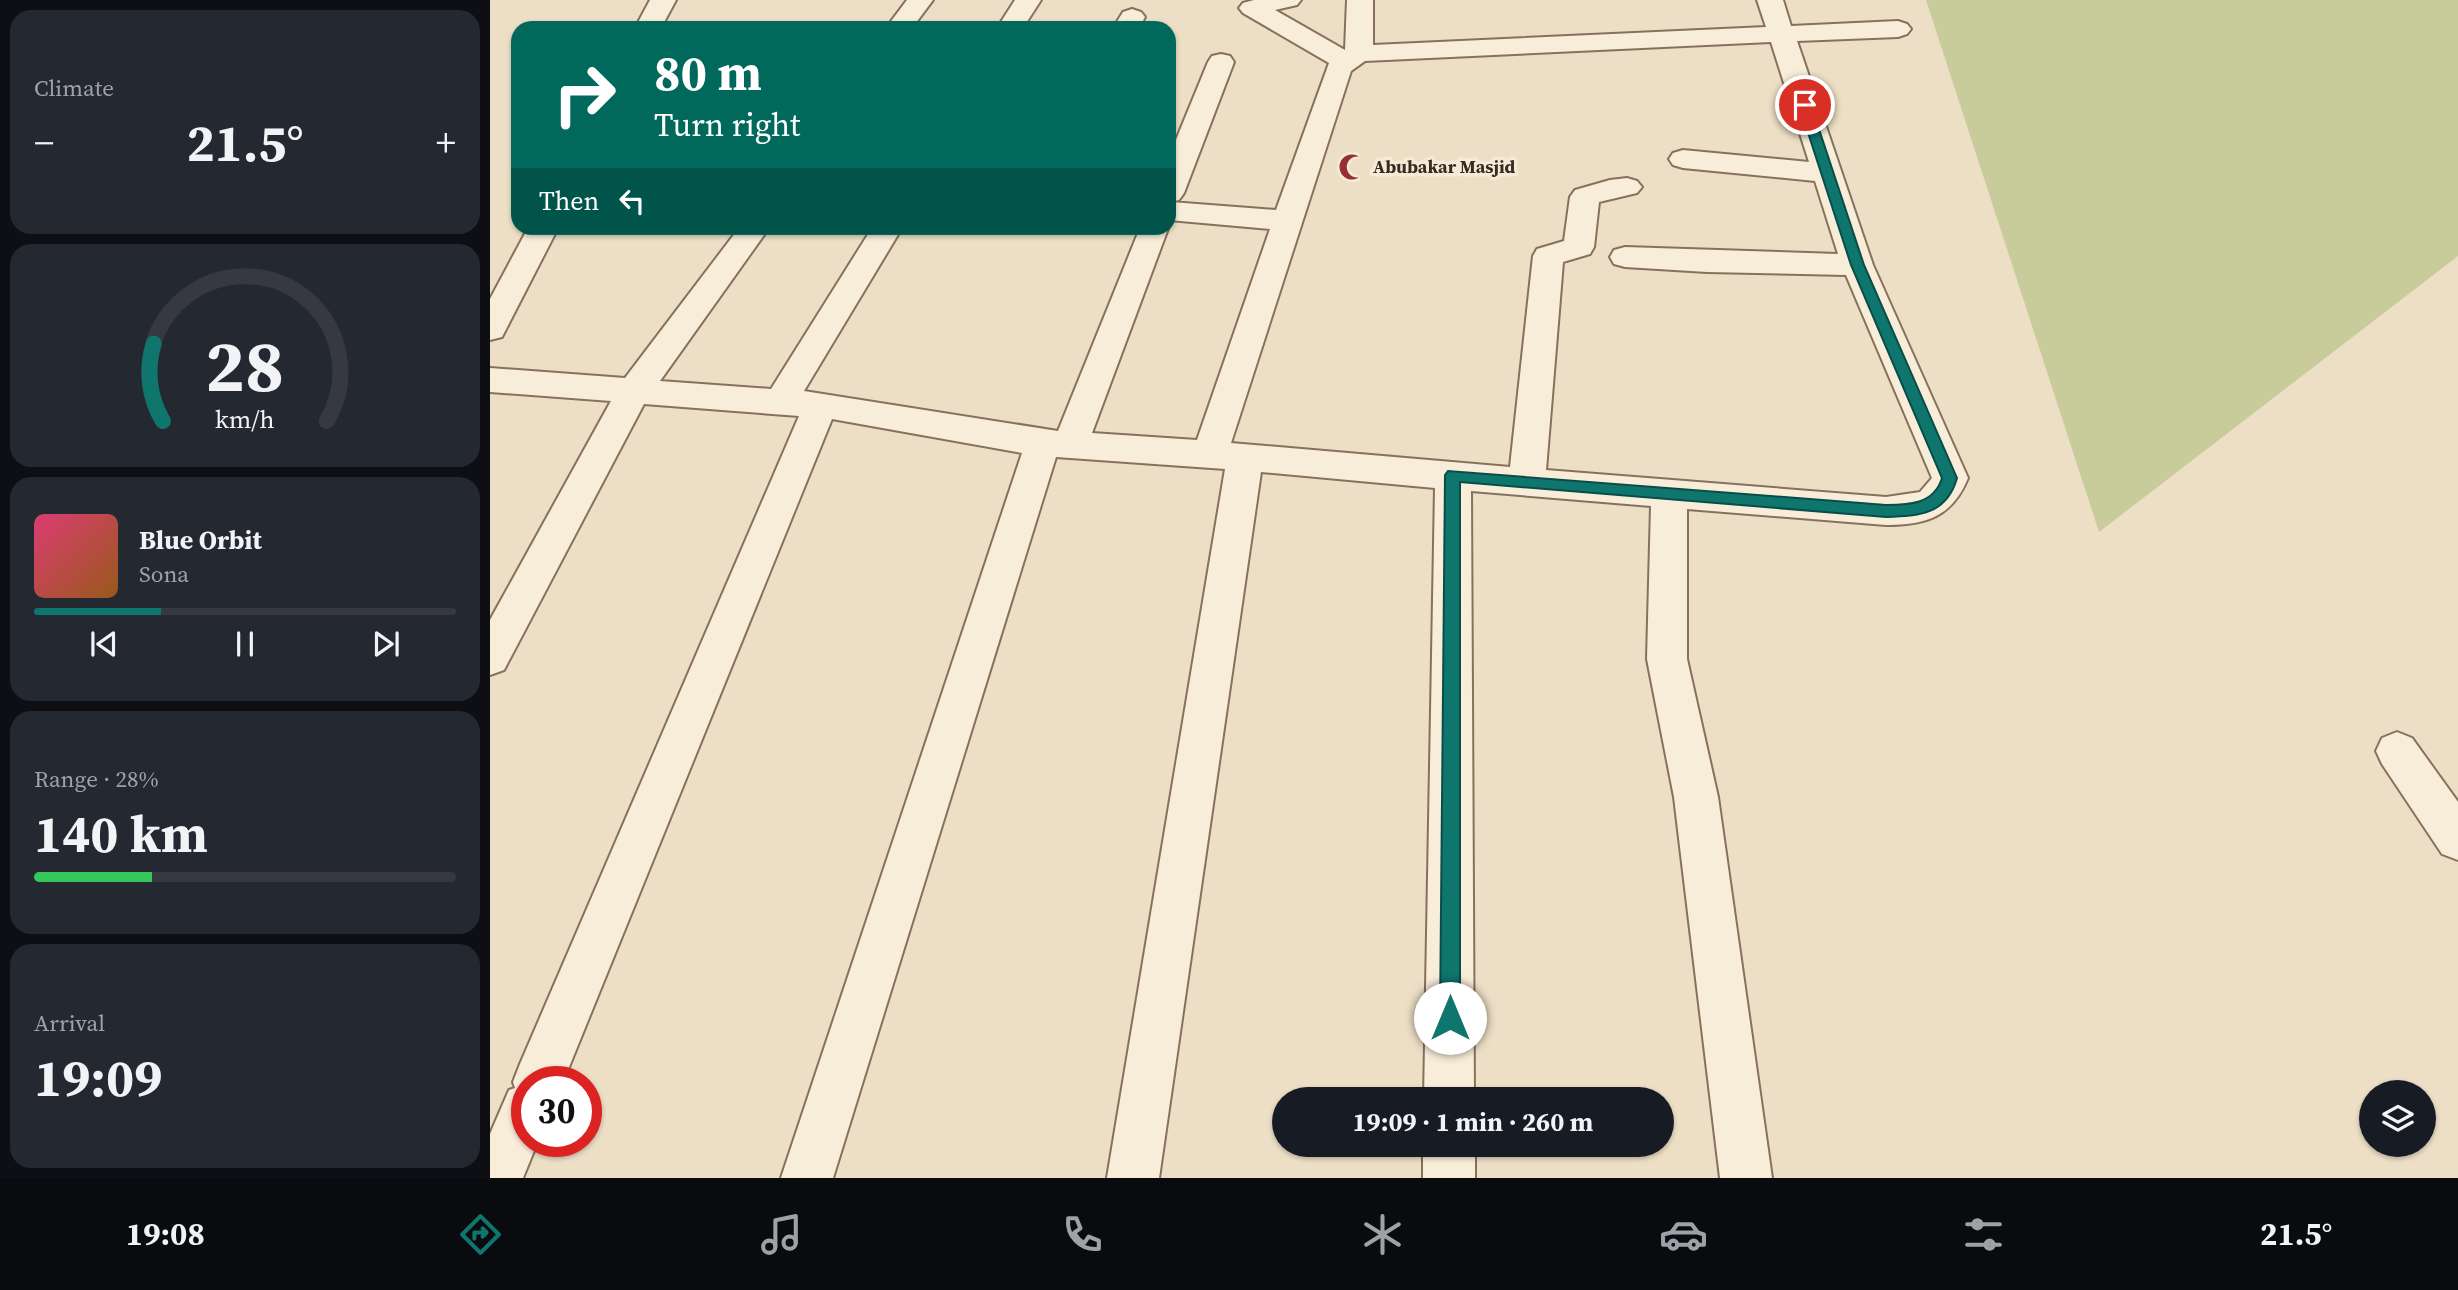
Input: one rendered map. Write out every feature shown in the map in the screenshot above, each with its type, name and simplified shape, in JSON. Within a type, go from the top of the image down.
[{"type":"street","points":[[652,21],[663,0]]},
{"type":"street","points":[[904,21],[920,0]]},
{"type":"street","points":[[1014,21],[1028,0]]},
{"type":"street","points":[[1288,0],[1252,8],[1352,57],[1898,29]]},
{"type":"street","points":[[1133,1178],[1227,456],[1287,220],[1338,69],[1352,57],[1360,0]]},
{"type":"street","points":[[490,380],[821,405],[1057,443],[1886,511],[1916,510],[1935,501],[1946,491],[1950,478],[1857,265],[1770,0]]},
{"type":"street","points":[[1176,175],[1221,62]]},
{"type":"street","points":[[1683,159],[1828,173]]},
{"type":"street","points":[[1527,480],[1548,256],[1578,247],[1585,197],[1610,189],[1628,187]]},
{"type":"street","points":[[1176,212],[1287,220]]},
{"type":"street","points":[[490,329],[540,235]]},
{"type":"street","points":[[490,658],[634,391],[749,235]]},
{"type":"street","points":[[780,402],[883,235]]},
{"type":"street","points":[[807,1178],[1057,443],[1152,235]]},
{"type":"street","points":[[1625,257],[1707,262],[1857,265]]},
{"type":"street","points":[[545,1066],[821,405]]},
{"type":"street","points":[[1449,1087],[1453,475]]},
{"type":"street","points":[[1669,492],[1667,659],[1696,797],[1746,1178]]},
{"type":"street","points":[[2397,751],[2458,839]]},
{"type":"street","points":[[498,1178],[511,1147]]},
{"type":"street","points":[[1449,1157],[1449,1178]]},
{"type":"green space","points":[[1926,0],[2458,0],[2458,256],[2099,532]]},
{"type":"place","name":"Abubakar Masjid","points":[[1352,167]]},
{"type":"route","points":[[1450,1018],[1453,475],[1886,511],[1916,510],[1935,501],[1946,491],[1950,478],[1857,265],[1805,105]]}]
